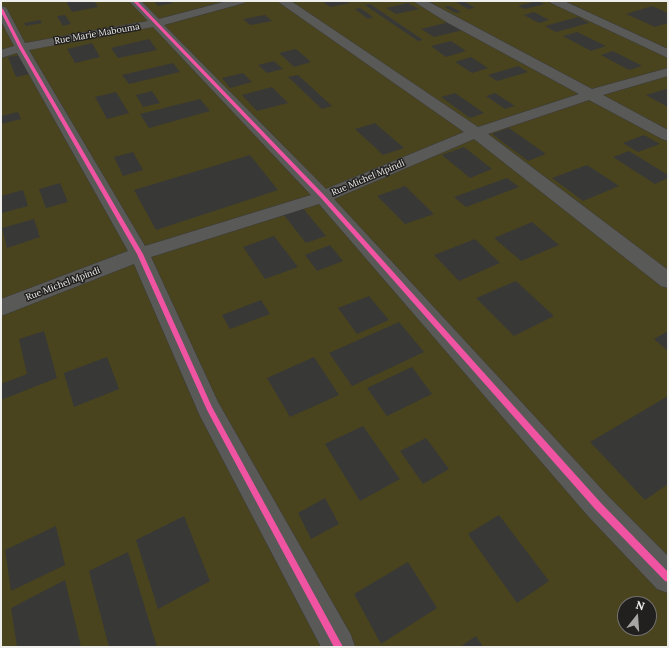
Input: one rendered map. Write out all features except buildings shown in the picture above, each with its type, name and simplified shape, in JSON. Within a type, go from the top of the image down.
[{"type":"street","points":[[135,1],[323,197],[598,506],[668,578]]},
{"type":"street","name":"Rue Marie Mabouma","points":[[11,51],[157,23],[240,1]]},
{"type":"street","points":[[283,1],[476,133],[668,281]]},
{"type":"street","points":[[419,1],[668,136]]},
{"type":"street","points":[[555,1],[668,54]]},
{"type":"street","points":[[1,9],[11,51],[140,254],[209,408],[339,647]]},
{"type":"street","name":"Rue Michel Mpindi","points":[[1,308],[140,254],[323,197],[476,133],[592,94],[668,72]]},
{"type":"shaded area","points":[[1,1],[668,1],[668,647],[1,647]]},
{"type":"cycle path","points":[[135,1],[323,197],[598,506],[668,578]]},
{"type":"cycle path","points":[[1,9],[21,48],[140,254],[209,408],[339,647]]}]
